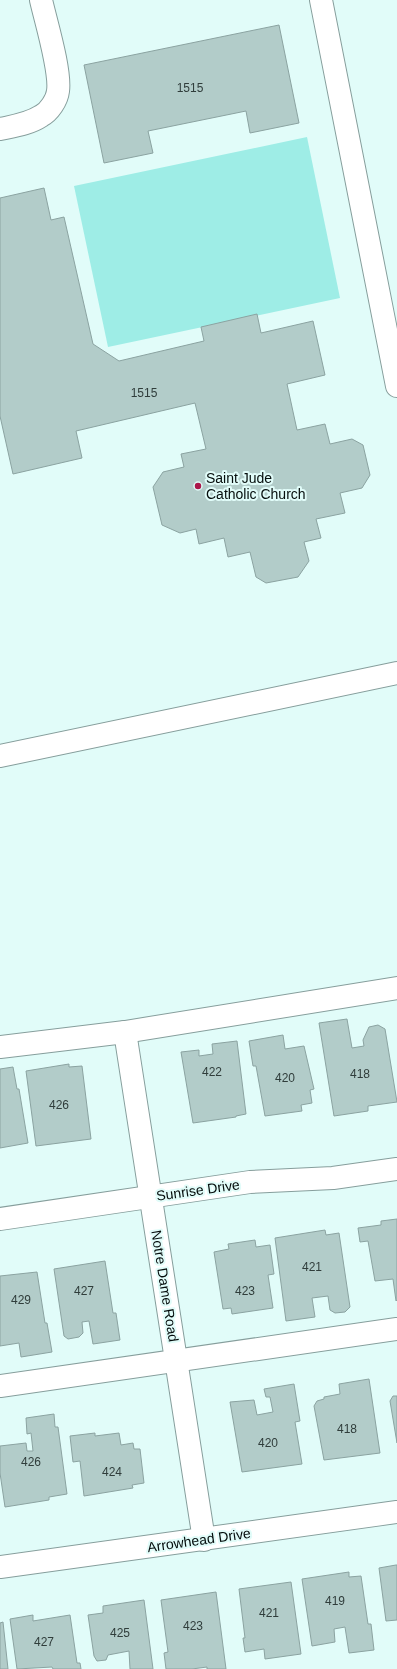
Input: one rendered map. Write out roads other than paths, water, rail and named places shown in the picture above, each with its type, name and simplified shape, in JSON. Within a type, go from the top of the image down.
[{"type":"street","points":[[0,128],[28,123],[43,116],[52,106],[58,92],[57,75],[41,0]]},
{"type":"street","points":[[321,0],[397,386]]},
{"type":"street","points":[[0,756],[397,673]]},
{"type":"street","points":[[0,1047],[125,1032],[397,988]]},
{"type":"street","name":"Notre Dame Road","points":[[125,1032],[204,1540]]},
{"type":"street","name":"Sunrise Drive","points":[[0,1219],[250,1182],[333,1178],[397,1169]]},
{"type":"street","points":[[0,1386],[397,1329]]},
{"type":"street","name":"Arrowhead Drive","points":[[0,1567],[204,1540],[397,1512]]},
{"type":"place","name":"Saint Jude Catholic Church","points":[[198,486]]}]
